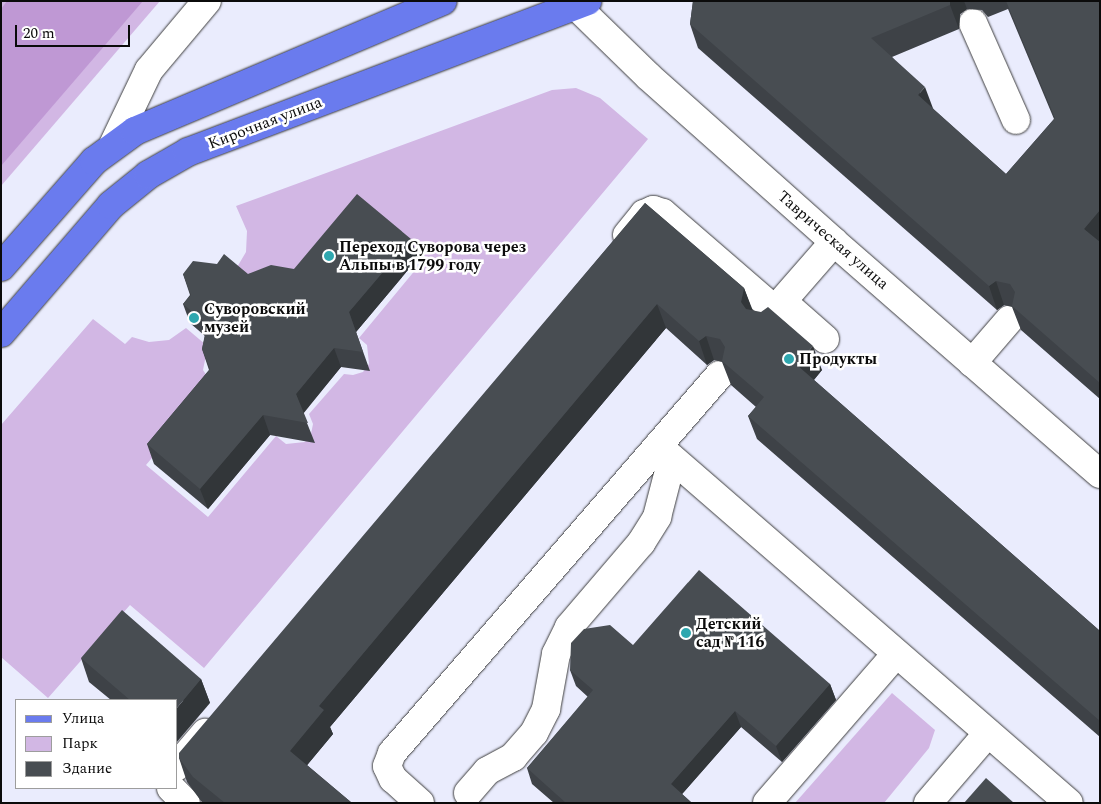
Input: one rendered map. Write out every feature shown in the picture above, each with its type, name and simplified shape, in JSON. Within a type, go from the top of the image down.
[{"type":"main road","points":[[1,267],[94,161],[134,130],[443,1]]},
{"type":"main road","name":"Кирочная улица","points":[[1,333],[111,205],[148,175],[188,152],[578,3]]},
{"type":"street","points":[[113,145],[149,70],[206,1]]},
{"type":"street","name":"Таврическая улица","points":[[578,3],[648,76],[834,242],[1100,474]]},
{"type":"street","points":[[973,23],[1016,120]]},
{"type":"street","points":[[612,252],[644,214],[653,210],[663,213],[774,311],[825,339]]},
{"type":"street","points":[[774,311],[834,242]]},
{"type":"street","points":[[972,363],[1009,320]]},
{"type":"street","points":[[420,803],[393,779],[387,766],[392,753],[665,452],[719,375]]},
{"type":"street","points":[[665,452],[1069,803]]},
{"type":"street","points":[[468,793],[487,771],[513,756],[534,733],[546,709],[556,654],[565,636],[641,543],[657,517],[665,452]]},
{"type":"street","points":[[767,803],[896,654]]},
{"type":"street","points":[[178,765],[219,717]]},
{"type":"street","points":[[928,803],[988,733]]},
{"type":"street","points":[[171,789],[186,803]]},
{"type":"green space","points":[[1,1],[160,1],[1,186]]},
{"type":"green space","points":[[576,88],[600,98],[648,139],[204,668],[130,605],[48,698],[1,657],[1,425],[93,319],[125,344],[132,337],[149,342],[169,340],[186,328],[212,350],[205,360],[203,370],[213,385],[146,465],[208,517],[276,436],[286,444],[305,442],[311,434],[313,424],[309,414],[344,374],[353,375],[363,372],[369,364],[367,345],[359,338],[426,257],[363,205],[296,286],[261,291],[236,269],[246,252],[247,231],[236,206],[552,90]]},
{"type":"green space","points":[[892,693],[935,730],[929,748],[884,803],[795,803]]},
{"type":"shaded area","points":[[7,1],[143,1],[1,166],[1,9]]},
{"type":"building","points":[[693,1],[950,1],[950,5],[871,38],[925,87],[918,95],[1006,174],[1055,118],[1006,1],[1100,1],[1100,210],[1084,229],[1100,242],[1100,383],[1012,306],[1015,292],[1010,284],[996,281],[989,286],[690,24]]},
{"type":"building","points":[[357,194],[411,239],[349,312],[363,352],[334,348],[296,394],[308,423],[263,415],[200,489],[147,444],[210,369],[202,349],[207,324],[183,304],[191,295],[183,274],[193,261],[217,264],[224,254],[248,274],[271,265],[294,269]]},
{"type":"building","points":[[645,203],[744,288],[741,302],[746,309],[761,312],[768,307],[813,346],[797,365],[1100,631],[1100,721],[748,416],[764,397],[722,361],[725,347],[720,339],[706,336],[699,341],[657,304],[319,706],[324,710],[290,751],[352,803],[225,803],[193,777],[179,758],[179,753]]},
{"type":"building","points":[[699,570],[830,684],[776,746],[735,711],[671,784],[692,803],[566,803],[527,768],[593,690],[570,670],[571,643],[584,629],[610,625],[633,645]]},
{"type":"building","points":[[122,610],[201,679],[178,707],[178,699],[129,699],[81,658]]},
{"type":"building","points":[[986,778],[1014,803],[964,803]]},
{"type":"place","name":"Переход Суворова через Альпы в 1799 году","points":[[329,256]]},
{"type":"place","name":"Суворовский музей","points":[[194,318]]},
{"type":"place","name":"Продукты","points":[[789,359]]},
{"type":"place","name":"Детский сад № 116","points":[[686,633]]}]
